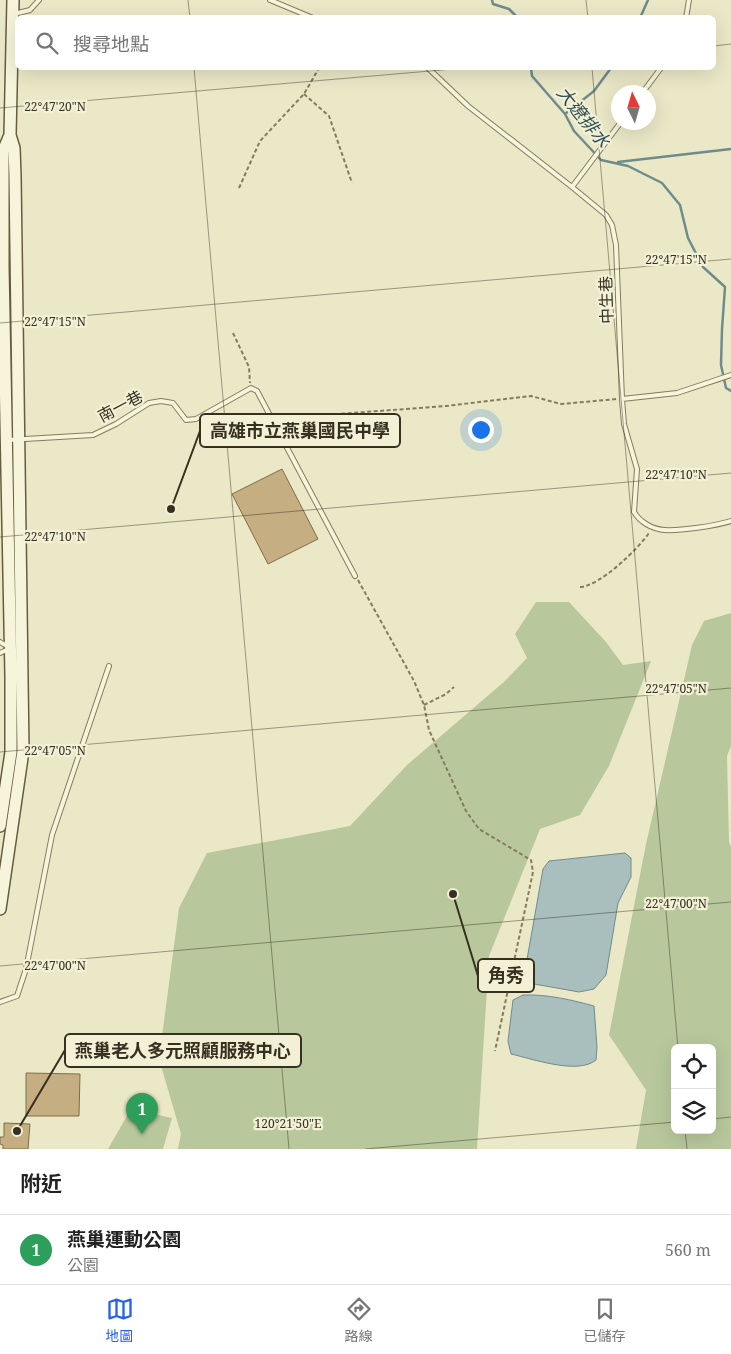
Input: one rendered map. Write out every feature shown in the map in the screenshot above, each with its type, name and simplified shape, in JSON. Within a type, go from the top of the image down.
[{"type":"main road","points":[[0,909],[23,751],[16,648],[13,440],[15,176],[14,148],[10,135],[13,0]]},
{"type":"main road","points":[[10,135],[3,151],[2,268],[13,440]]},
{"type":"main road","points":[[0,826],[10,752],[16,648]]},
{"type":"lane","points":[[13,15],[30,10],[39,0]]},
{"type":"lane","points":[[270,0],[306,15]]},
{"type":"lane","points":[[686,15],[689,0]]},
{"type":"lane","name":"中生巷","points":[[430,70],[468,106],[606,215],[612,225],[616,245],[624,424],[637,469],[634,512],[644,523],[653,527]]},
{"type":"lane","points":[[649,85],[660,70]]},
{"type":"lane","points":[[572,187],[615,130]]},
{"type":"lane","points":[[622,399],[677,393],[731,375]]},
{"type":"lane","points":[[251,388],[257,391],[355,576]]},
{"type":"lane","name":"南一巷","points":[[13,440],[93,435],[116,424],[149,403],[161,401],[173,403],[186,420],[196,419],[251,388]]},
{"type":"lane","points":[[653,527],[664,530],[731,522]]},
{"type":"lane","points":[[0,642],[16,648]]},
{"type":"lane","points":[[0,653],[16,648]]},
{"type":"lane","points":[[0,1002],[17,996],[26,969],[52,835],[109,666]]},
{"type":"path","points":[[239,188],[260,141],[304,94],[318,70]]},
{"type":"path","points":[[304,94],[329,116],[352,183]]},
{"type":"path","points":[[233,333],[249,367],[251,388]]},
{"type":"path","points":[[327,426],[338,414],[446,406],[531,396],[561,404],[622,399]]},
{"type":"path","points":[[580,587],[587,587],[603,577],[638,548],[653,527]]},
{"type":"path","points":[[355,576],[414,681],[424,705],[429,730],[466,811],[479,829],[530,860],[533,872],[495,1051]]},
{"type":"path","points":[[424,705],[446,694],[454,687]]},
{"type":"green space","points":[[536,602],[569,602],[606,642],[623,665],[651,661],[609,766],[580,815],[540,829],[489,956],[477,1149],[178,1149],[181,1134],[159,1059],[179,908],[207,853],[350,826],[407,765],[505,681],[527,658],[515,634]]},
{"type":"green space","points":[[731,613],[731,746],[727,756],[729,842],[731,847],[731,1149],[636,1149],[646,1090],[609,1035],[646,844],[692,645],[704,621]]},
{"type":"green space","points":[[131,1109],[172,1118],[163,1149],[108,1149]]},
{"type":"water","points":[[625,853],[631,858],[631,877],[618,903],[606,975],[594,989],[579,992],[523,982],[543,869],[549,861]]},
{"type":"water","points":[[523,995],[550,996],[594,1006],[596,1060],[588,1064],[567,1066],[511,1054],[508,1041],[513,1000]]},
{"type":"building","points":[[282,469],[318,539],[268,564],[232,494]]},
{"type":"building","points":[[26,1073],[80,1074],[79,1116],[26,1116]]},
{"type":"building","points":[[4,1123],[30,1124],[28,1149],[3,1149],[3,1145],[0,1144],[0,1137],[4,1137]]},
{"type":"waterway","name":"大遼排水","points":[[492,0],[493,4],[509,9],[515,15]]},
{"type":"waterway","points":[[641,15],[648,0]]},
{"type":"waterway","name":"大遼排水","points":[[531,70],[532,76],[565,114],[574,131],[601,160],[628,166],[662,183],[680,205],[688,238],[703,267],[725,287],[721,365],[726,388],[731,391]]},
{"type":"waterway","points":[[565,114],[594,91],[610,70]]},
{"type":"waterway","points":[[618,162],[731,149]]},
{"type":"place","name":"高雄市立燕巢國民中學","points":[[171,509]]},
{"type":"place","name":"角秀","points":[[453,894]]},
{"type":"place","name":"燕巢老人多元照顧服務中心","points":[[17,1131]]},
{"type":"place","name":"燕巢運動公園","points":[[142,1134]]}]
